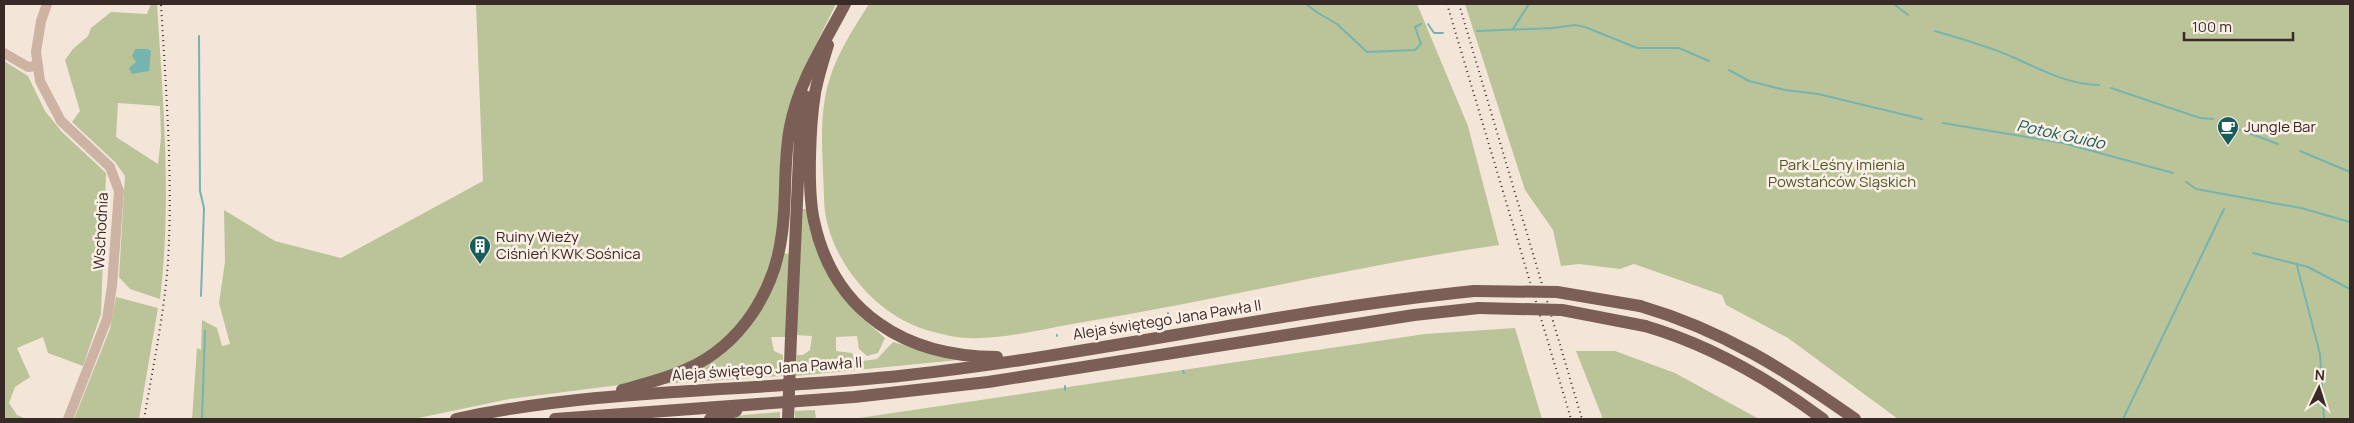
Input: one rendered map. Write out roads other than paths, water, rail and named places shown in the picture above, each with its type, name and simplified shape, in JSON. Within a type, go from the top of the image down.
[{"type":"main road","points":[[593,398],[659,380],[688,369],[724,345],[753,313],[767,289],[780,253],[789,130],[797,100],[817,53],[845,4]]},
{"type":"main road","points":[[833,27],[815,94],[810,175],[813,220],[825,257],[833,272],[844,289],[870,318],[883,329],[914,344],[960,355],[1042,356]]},
{"type":"main road","points":[[788,419],[800,135],[808,76]]},
{"type":"main road","name":"Aleja świętego Jana Pawła II","points":[[456,419],[516,407],[593,398],[852,380],[951,370],[1384,302],[1474,291],[1557,292],[1640,306],[1676,318],[1740,345],[1785,371],[1854,419]]},
{"type":"main road","points":[[555,419],[854,397],[988,382],[1405,317],[1479,308],[1562,310],[1645,326],[1684,339],[1732,361],[1768,382],[1823,419]]},
{"type":"main road","points":[[710,419],[725,413],[776,402]]},
{"type":"street","name":"Wschodnia","points":[[47,4],[38,33],[36,66],[43,90],[59,119],[110,167],[119,191],[112,286],[107,319],[68,419]]},
{"type":"street","points":[[4,53],[28,67],[36,66]]},
{"type":"water","points":[[135,49],[148,49],[151,51],[149,71],[132,74],[129,68],[136,62],[132,56]]},
{"type":"waterway","name":"Potok Guido","points":[[1306,4],[1337,24],[1367,52],[1415,50],[1421,44],[1415,27],[1421,24]]},
{"type":"waterway","points":[[1513,29],[1529,4]]},
{"type":"waterway","points":[[1894,4],[1908,15]]},
{"type":"waterway","name":"Potok Guido","points":[[1428,24],[1434,33],[1443,33]]},
{"type":"waterway","name":"Potok Guido","points":[[1477,31],[1553,28],[1575,25],[1585,27],[1637,48],[1679,48],[1709,61]]},
{"type":"waterway","points":[[1935,31],[1999,51],[2064,79],[2099,85]]},
{"type":"waterway","points":[[199,36],[200,191],[204,208],[201,296]]},
{"type":"waterway","name":"Potok Guido","points":[[1729,70],[1749,81],[1785,90],[1818,94],[1922,119]]},
{"type":"waterway","points":[[2111,88],[2200,118],[2213,119]]},
{"type":"waterway","name":"Potok Guido","points":[[1943,123],[2063,143],[2173,173]]},
{"type":"waterway","points":[[2230,126],[2278,144]]},
{"type":"waterway","points":[[2300,151],[2350,172]]},
{"type":"waterway","name":"Potok Guido","points":[[2186,182],[2196,189],[2301,208],[2350,222]]},
{"type":"waterway","points":[[2123,419],[2224,209]]},
{"type":"waterway","points":[[2253,253],[2308,267],[2350,289]]},
{"type":"waterway","points":[[2297,266],[2320,354],[2324,419]]},
{"type":"waterway","points":[[202,419],[205,331]]},
{"type":"railway","points":[[144,419],[164,302],[168,262],[170,198],[161,4]]},
{"type":"railway","points":[[1447,4],[1571,419]]},
{"type":"railway","points":[[1459,4],[1582,419]]},
{"type":"place","name":"Jungle Bar","points":[[2228,146]]},
{"type":"place","name":"Ruiny Wieży Ciśnień KWK Sośnica","points":[[480,265]]},
{"type":"park label","name":"Park Leśny imienia Powstańców Śląskich","points":[[1842,174]]}]
